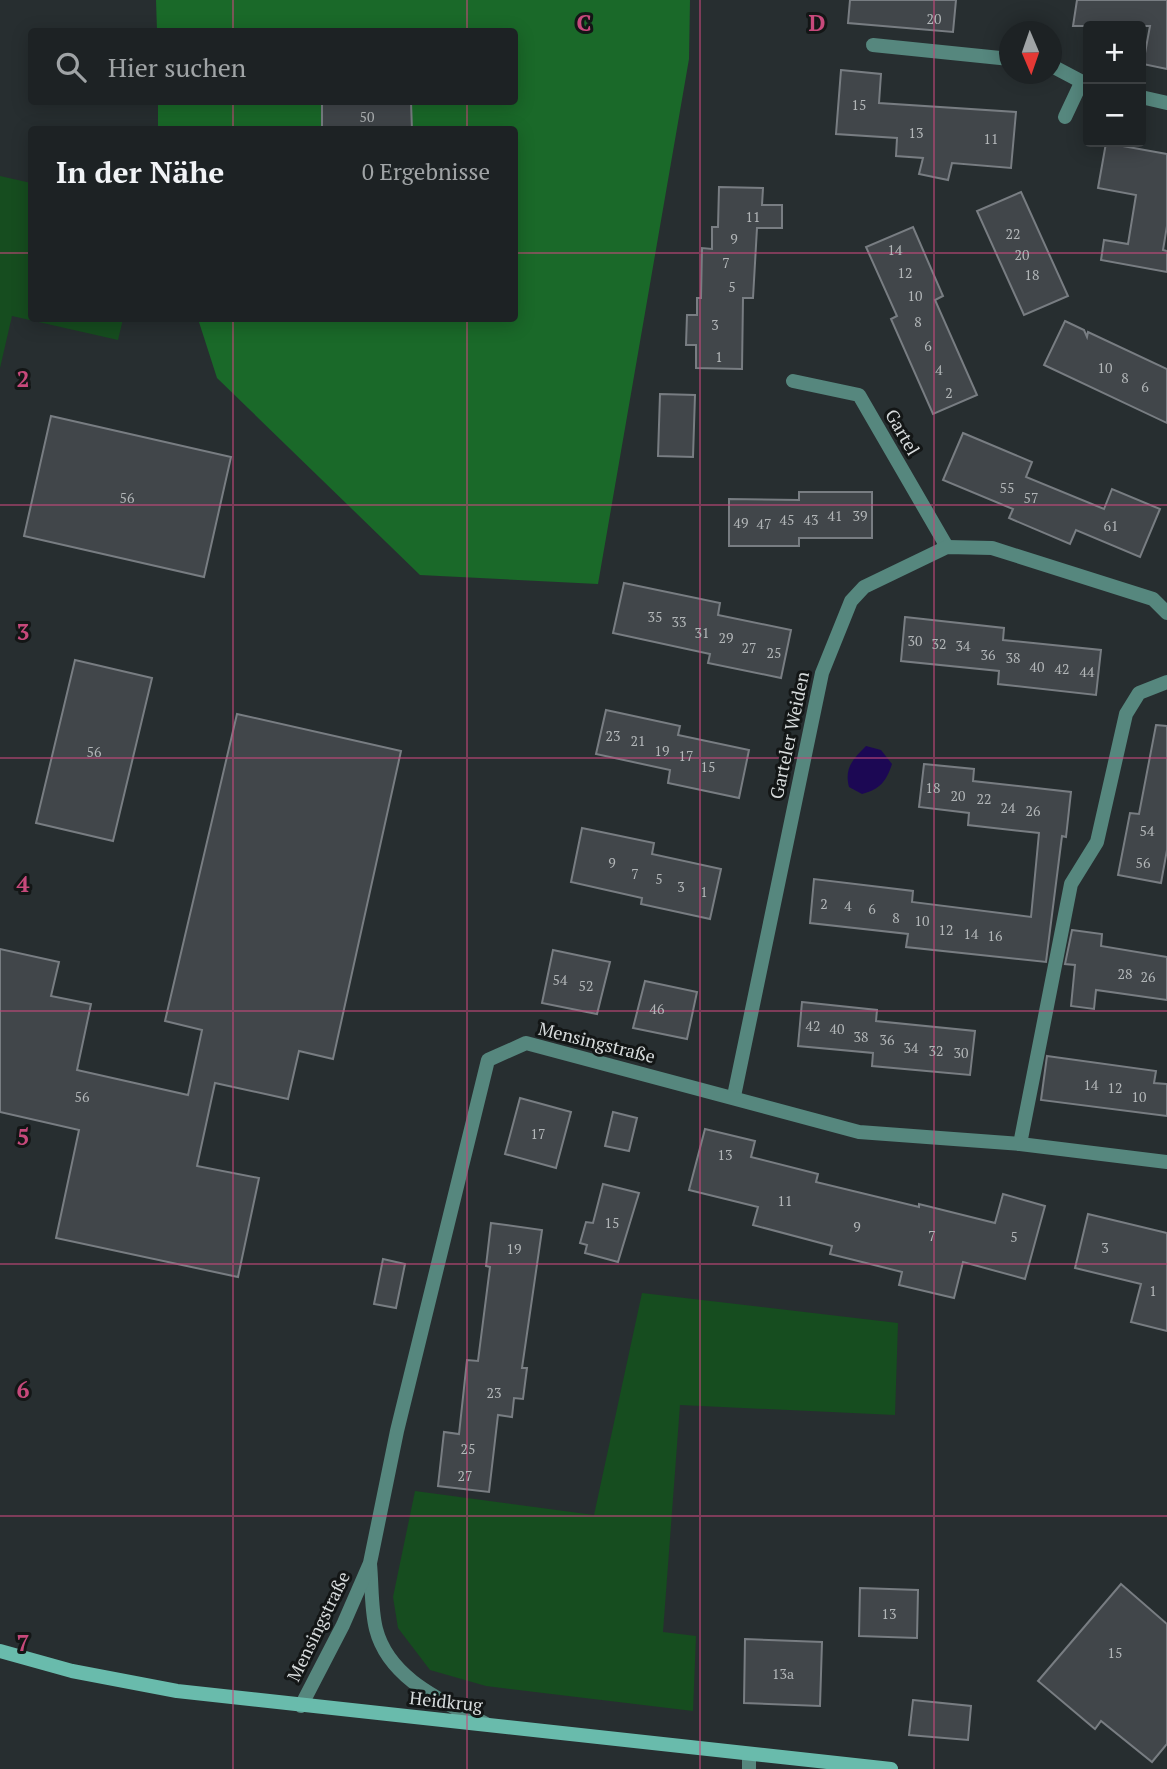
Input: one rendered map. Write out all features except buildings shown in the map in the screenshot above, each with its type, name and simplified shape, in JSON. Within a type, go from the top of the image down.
[{"type":"main road","name":"Heidkrug","points":[[0,1651],[72,1671],[177,1691],[486,1724],[749,1762],[891,1769]]},
{"type":"street","points":[[873,46],[999,58]]},
{"type":"street","points":[[1062,72],[1083,83]]},
{"type":"street","points":[[1065,117],[1083,86]]},
{"type":"street","points":[[1146,98],[1167,103]]},
{"type":"street","name":"Gartel","points":[[793,381],[859,395],[947,547]]},
{"type":"street","name":"Garteler Weiden","points":[[734,1096],[822,673],[851,601],[864,587],[947,547],[992,548],[1153,599],[1167,613]]},
{"type":"street","points":[[1020,1144],[1071,884],[1097,842],[1126,715],[1139,693],[1167,682]]},
{"type":"street","name":"Mensingstraße","points":[[301,1706],[370,1563],[397,1432],[488,1060],[526,1043],[734,1096],[859,1132],[1020,1144],[1167,1162]]},
{"type":"street","name":"Mensingstraße","points":[[370,1563],[376,1628],[383,1646],[414,1685],[486,1724]]},
{"type":"green space","points":[[156,0],[690,0],[689,59],[598,584],[420,575],[217,378],[199,322],[518,322],[518,126],[158,126],[158,105],[518,105],[518,28],[157,28]]},
{"type":"green space","points":[[0,176],[28,182],[28,320],[12,316],[0,368]]},
{"type":"green space","points":[[38,322],[122,322],[118,340]]},
{"type":"green space","points":[[642,1293],[898,1323],[895,1415],[680,1405],[663,1632],[696,1636],[693,1711],[486,1686],[430,1670],[398,1628],[393,1597],[415,1491],[594,1515]]},
{"type":"shaded area","points":[[866,746],[881,750],[892,764],[881,784],[862,794],[849,787],[848,774],[854,760]]}]
